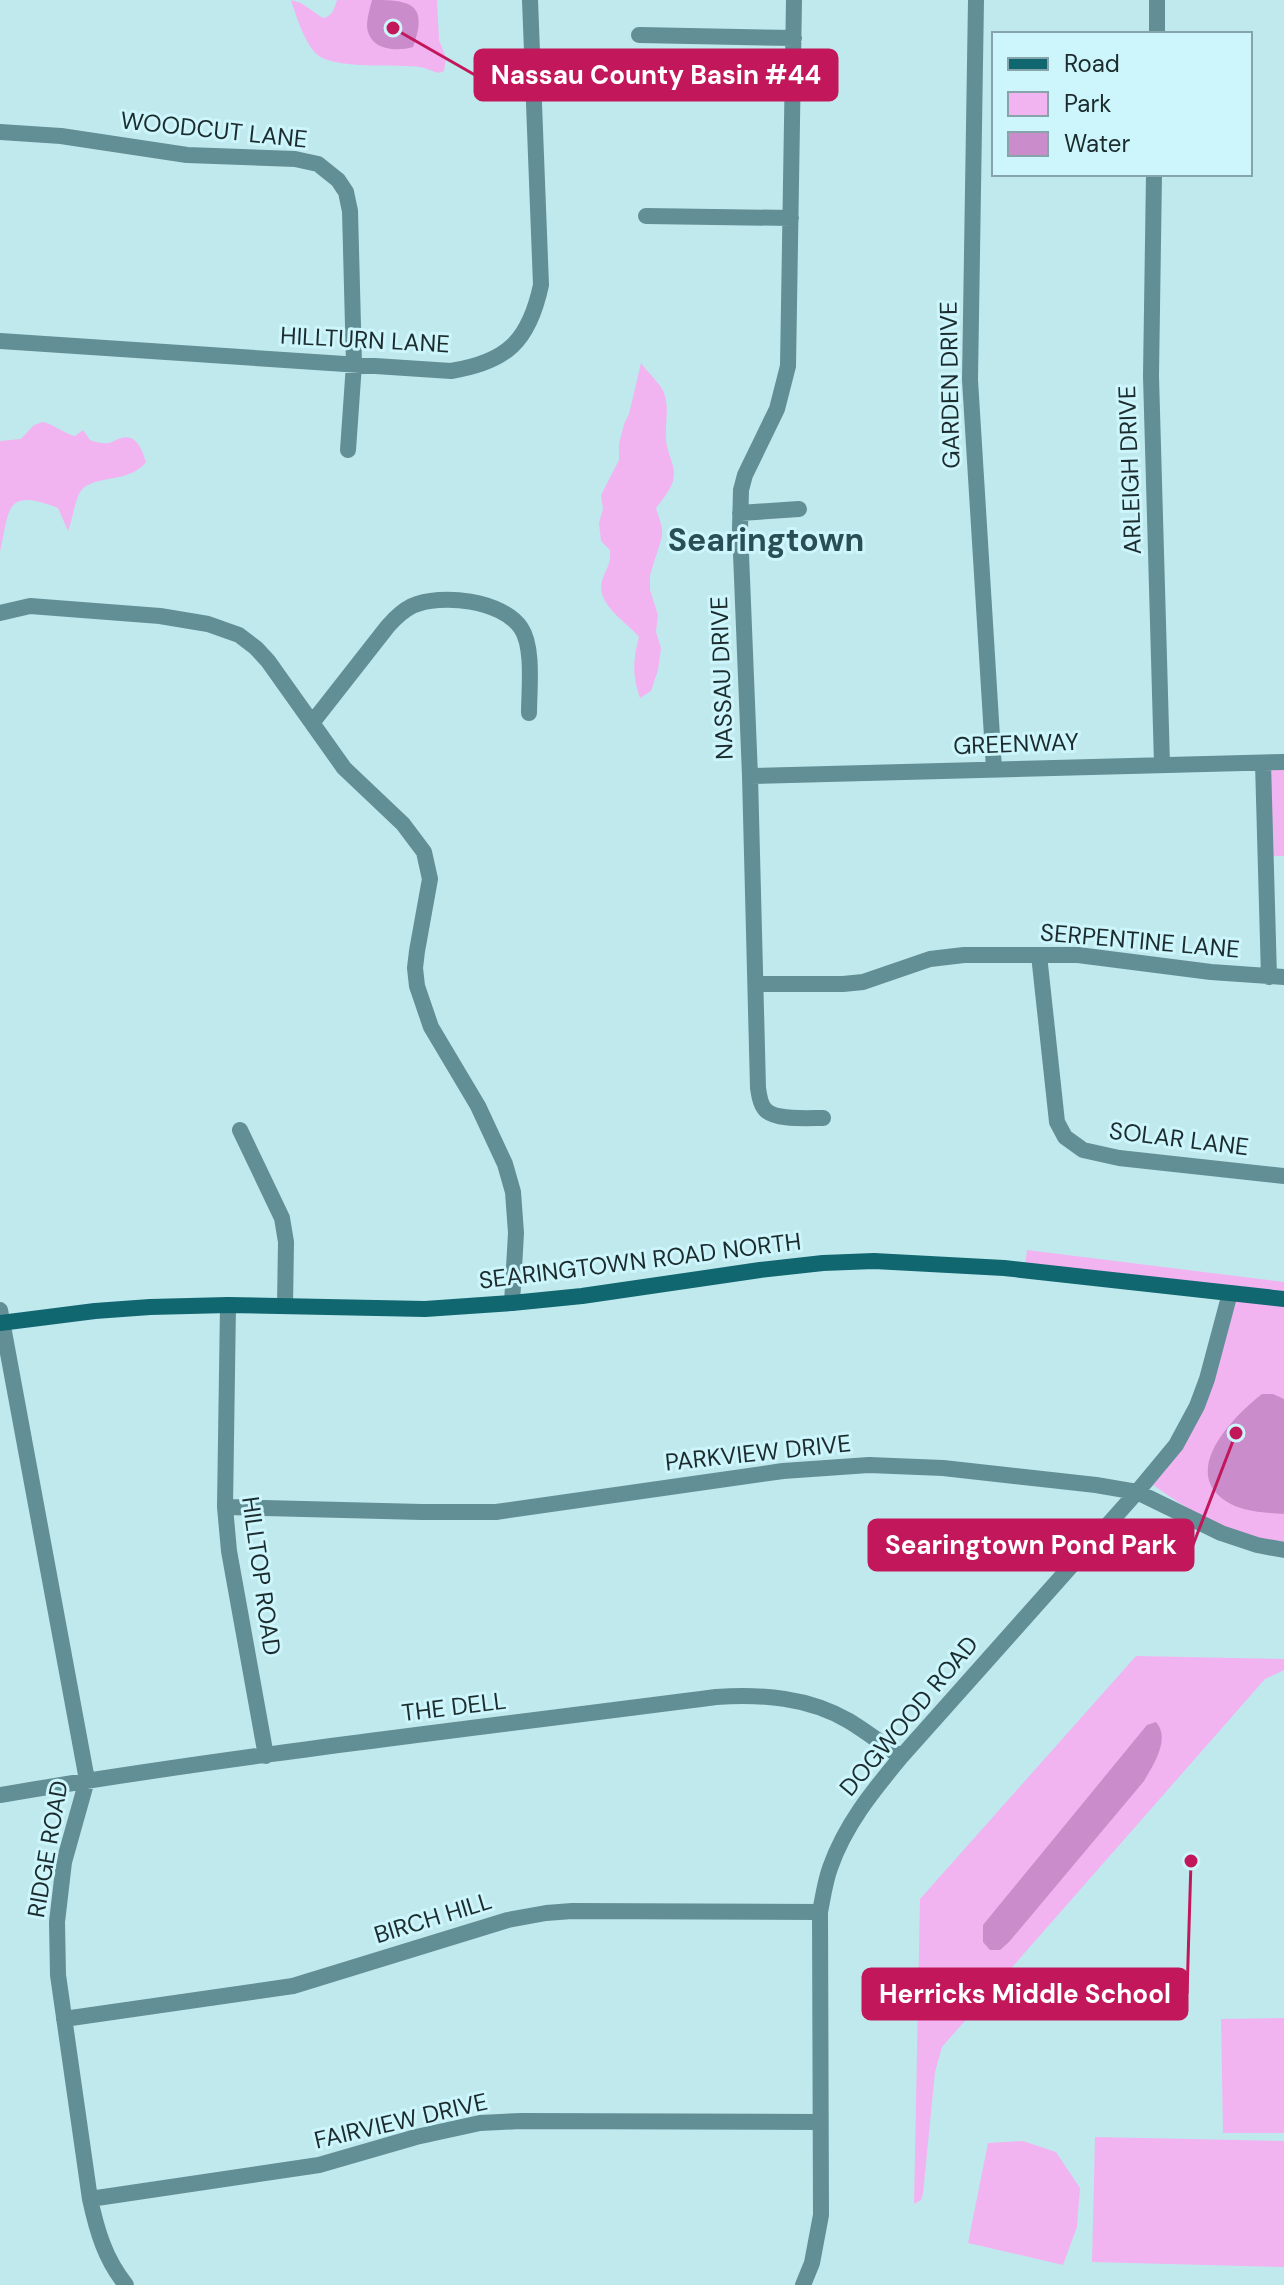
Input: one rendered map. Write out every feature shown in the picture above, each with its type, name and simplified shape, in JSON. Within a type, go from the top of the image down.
[{"type":"main road","name":"SEARINGTOWN ROAD NORTH","points":[[1,1319],[228,1305],[425,1309],[582,1296],[760,1270],[874,1261],[1004,1268],[1284,1299]]},
{"type":"street","name":"HILLTURN LANE","points":[[0,341],[451,371],[475,367],[506,352],[526,330],[536,311],[541,285],[530,0]]},
{"type":"street","name":"NASSAU DRIVE","points":[[794,0],[788,366],[777,409],[745,475],[740,513],[758,1088],[764,1109],[776,1116],[823,1118]]},
{"type":"street","name":"GARDEN DRIVE","points":[[976,0],[970,380],[994,769]]},
{"type":"street","points":[[1157,0],[1157,32]]},
{"type":"street","points":[[639,35],[794,38]]},
{"type":"street","name":"WOODCUT LANE","points":[[0,132],[61,136],[187,155],[295,159],[318,164],[338,180],[346,192],[350,211],[354,364],[348,450]]},
{"type":"street","name":"ARLEIGH DRIVE","points":[[1154,176],[1151,376],[1162,764]]},
{"type":"street","points":[[646,216],[791,218]]},
{"type":"street","points":[[740,513],[799,509]]},
{"type":"street","points":[[312,723],[400,613],[425,602],[457,600],[491,606],[505,612],[521,627],[527,642],[529,713]]},
{"type":"street","points":[[0,613],[30,606],[160,616],[208,624],[239,635],[256,648],[344,768],[403,824],[424,852],[430,879],[417,951],[417,986],[431,1027],[478,1106],[505,1164],[513,1192],[516,1233],[512,1303]]},
{"type":"street","name":"GREENWAY","points":[[750,776],[1284,762]]},
{"type":"street","points":[[1263,763],[1276,977]]},
{"type":"street","name":"SERPENTINE LANE","points":[[757,984],[853,983],[878,978],[930,959],[964,955],[1086,956],[1276,977]]},
{"type":"street","name":"SOLAR LANE","points":[[1039,955],[1057,1122],[1065,1137],[1083,1150],[1119,1158],[1284,1176]]},
{"type":"street","points":[[240,1130],[282,1218],[286,1242],[285,1306]]},
{"type":"street","name":"DOGWOOD ROAD","points":[[803,2285],[812,2263],[821,2215],[820,1912],[829,1871],[845,1830],[901,1757],[1176,1445],[1197,1406],[1207,1379],[1230,1293]]},
{"type":"street","name":"HILLTOP ROAD","points":[[228,1305],[225,1507],[229,1551],[266,1756]]},
{"type":"street","name":"RIDGE ROAD","points":[[1,1319],[87,1780],[64,1862],[57,1922],[58,1975],[90,2199],[98,2235],[108,2260],[126,2285]]},
{"type":"street","name":"PARKVIEW DRIVE","points":[[225,1507],[496,1512],[783,1471],[869,1465],[943,1468],[1137,1492],[1221,1533],[1284,1550]]},
{"type":"street","name":"THE DELL","points":[[0,1795],[266,1756],[748,1695],[772,1696],[817,1706],[850,1721],[901,1757]]},
{"type":"street","name":"BIRCH HILL","points":[[64,2019],[293,1986],[508,1920],[546,1913],[820,1912]]},
{"type":"street","name":"FAIRVIEW DRIVE","points":[[90,2199],[319,2165],[416,2137],[480,2123],[820,2122]]},
{"type":"green space","points":[[291,0],[323,18],[331,14],[337,0],[437,0],[439,40],[446,58],[444,71],[438,73],[420,67],[339,63],[319,56],[302,31]]},
{"type":"green space","points":[[641,363],[664,393],[667,407],[666,443],[674,473],[670,488],[656,508],[662,537],[650,575],[650,590],[658,615],[656,632],[661,648],[658,670],[651,691],[640,698],[634,668],[639,637],[613,612],[601,590],[610,550],[601,541],[599,523],[603,509],[601,495],[619,460],[619,444]]},
{"type":"green space","points":[[43,422],[75,436],[83,430],[90,440],[99,443],[131,438],[138,444],[146,462],[130,474],[91,483],[84,488],[79,494],[68,531],[58,508],[41,502],[19,501],[9,513],[0,552],[0,441],[21,439],[34,425]]},
{"type":"green space","points":[[1284,762],[1284,856],[1265,856],[1263,763]]},
{"type":"green space","points":[[1027,1250],[1284,1282],[1284,1544],[1232,1531],[1153,1485],[1177,1456],[1230,1295],[1024,1273]]},
{"type":"green space","points":[[1136,1656],[1284,1659],[1284,1670],[1265,1679],[942,2047],[935,2072],[923,2194],[921,2200],[914,2204],[920,1899]]},
{"type":"green space","points":[[1284,2018],[1284,2133],[1223,2133],[1221,2019]]},
{"type":"green space","points":[[1095,2137],[1284,2141],[1284,2267],[1092,2262]]},
{"type":"green space","points":[[1023,2141],[1056,2152],[1080,2188],[1077,2227],[1063,2265],[968,2243],[988,2143]]},
{"type":"water","points":[[372,0],[397,1],[413,7],[419,21],[413,47],[391,49],[372,40],[367,26]]},
{"type":"water","points":[[1262,1394],[1273,1394],[1284,1399],[1284,1514],[1235,1506],[1217,1494],[1209,1480],[1208,1465],[1223,1433]]},
{"type":"water","points":[[1156,1722],[1162,1736],[1161,1744],[1144,1781],[1009,1942],[1000,1950],[990,1950],[983,1942],[983,1925],[1147,1725]]},
{"type":"place","name":"Nassau County Basin #44","points":[[393,28]]},
{"type":"place","name":"Searingtown Pond Park","points":[[1236,1433]]},
{"type":"place","name":"Herricks Middle School","points":[[1191,1861]]},
{"type":"district","name":"Searingtown","points":[[766,540]]}]
